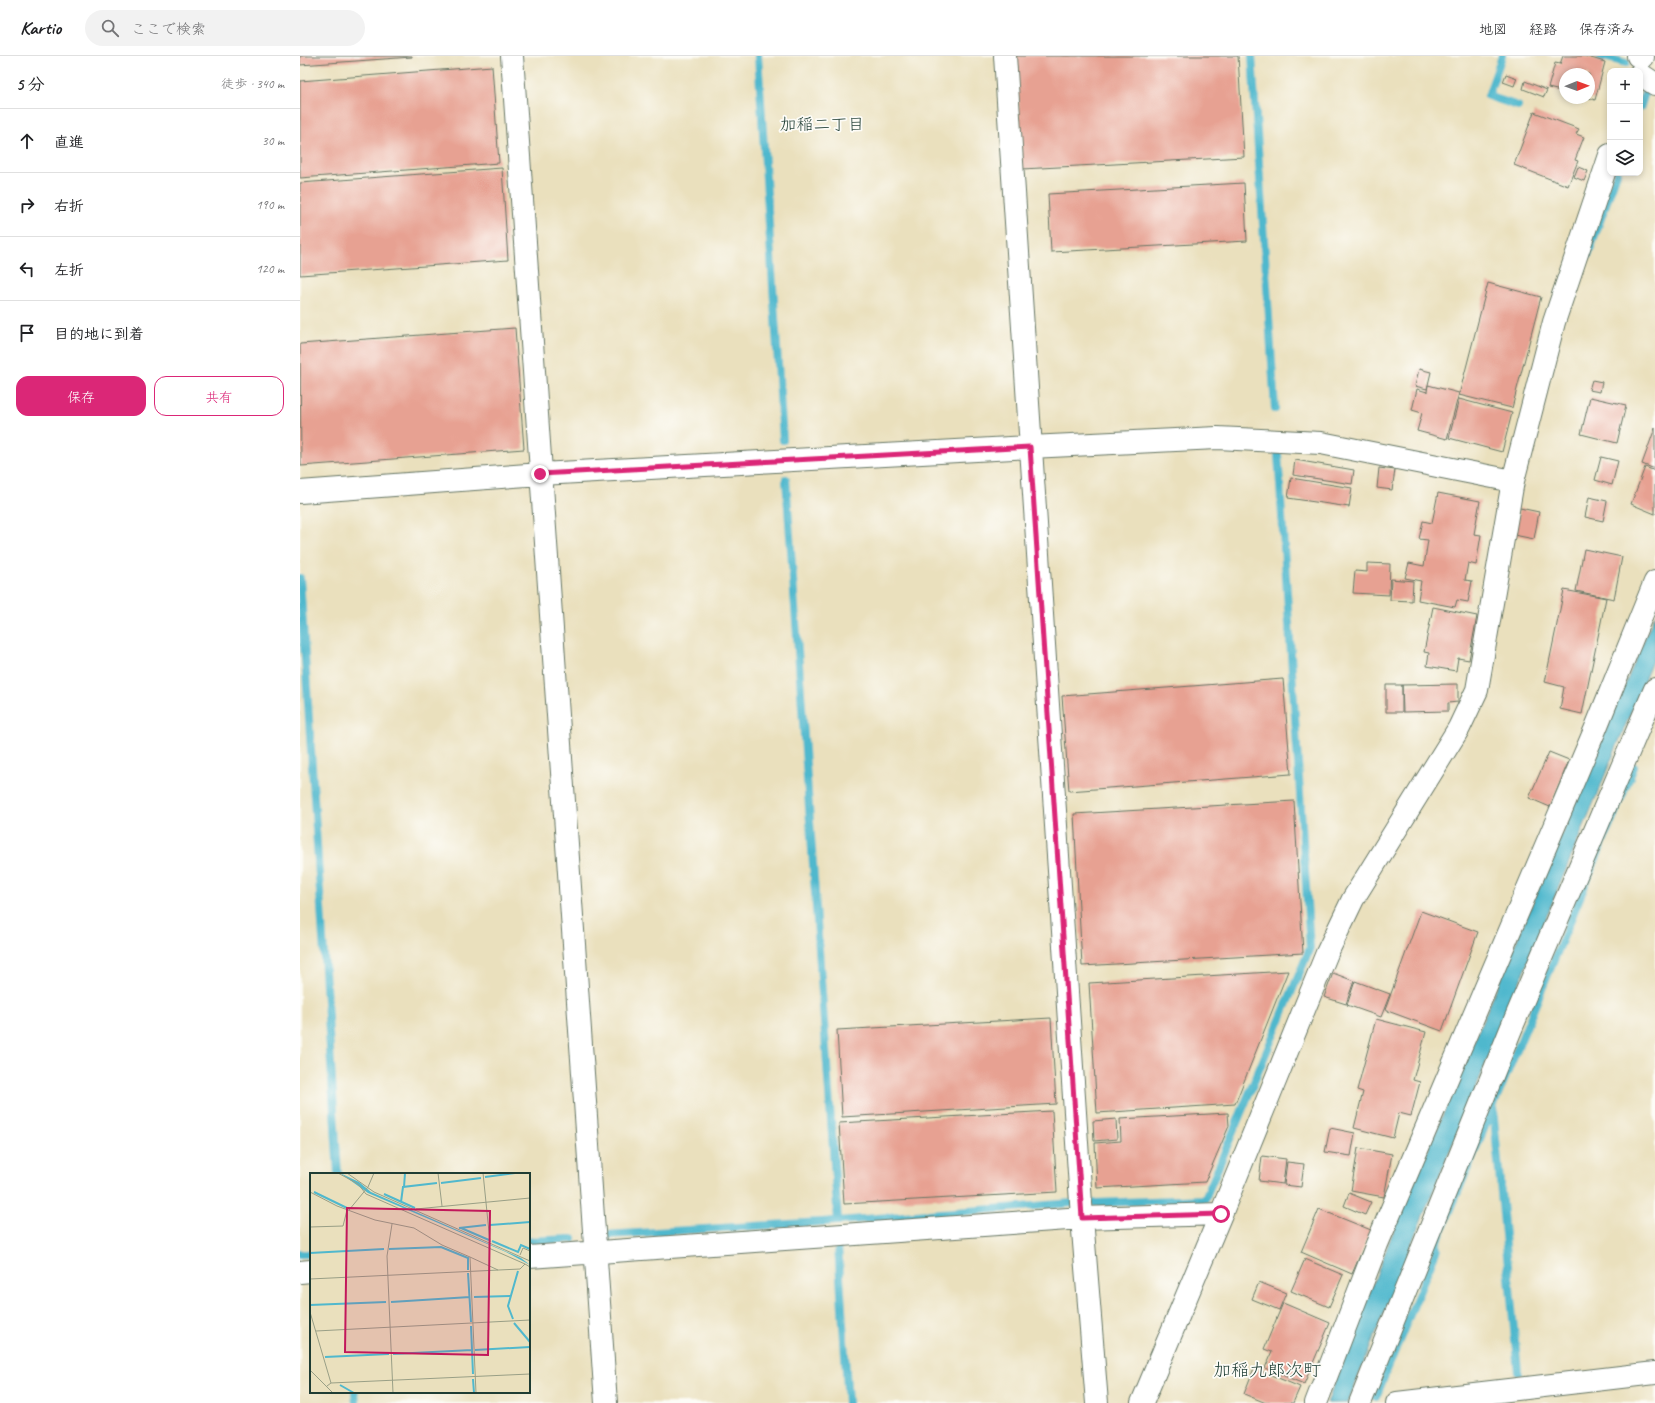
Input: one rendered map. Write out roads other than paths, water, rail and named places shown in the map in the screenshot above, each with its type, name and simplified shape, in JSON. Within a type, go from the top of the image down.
[{"type":"street","points":[[512,56],[606,1403]]},
{"type":"street","points":[[1005,56],[1082,1218],[1097,1403]]},
{"type":"street","points":[[1641,63],[1655,84]]},
{"type":"street","points":[[1142,1403],[1334,940],[1354,899],[1459,728],[1477,690],[1513,481],[1554,322],[1607,165]]},
{"type":"street","points":[[300,492],[540,474],[1217,438],[1321,443],[1513,481]]},
{"type":"street","points":[[1316,1403],[1377,1244],[1595,730],[1655,582]]},
{"type":"street","points":[[1360,1403],[1511,1029],[1655,693]]},
{"type":"street","points":[[530,1257],[1082,1218],[1221,1214]]},
{"type":"street","points":[[300,1272],[310,1271]]},
{"type":"street","points":[[1397,1403],[1655,1373]]},
{"type":"water","points":[[1655,614],[1655,654],[1413,1240],[1348,1403],[1327,1403],[1391,1237]]},
{"type":"waterway","points":[[758,56],[783,440]]},
{"type":"waterway","points":[[1252,56],[1275,409]]},
{"type":"waterway","points":[[1502,56],[1488,96],[1518,106]]},
{"type":"waterway","points":[[1600,56],[1626,63]]},
{"type":"waterway","points":[[1641,104],[1646,90]]},
{"type":"waterway","points":[[1588,255],[1616,176]]},
{"type":"waterway","points":[[1096,1203],[1205,1199],[1310,948],[1278,454]]},
{"type":"waterway","points":[[786,479],[838,1221]]},
{"type":"waterway","points":[[300,578],[338,1173]]},
{"type":"waterway","points":[[1376,1397],[1437,1249],[1436,1245],[1634,767]]},
{"type":"waterway","points":[[1493,1108],[1518,1372]]},
{"type":"waterway","points":[[606,1235],[838,1221],[1073,1203]]},
{"type":"waterway","points":[[530,1241],[572,1239]]},
{"type":"waterway","points":[[838,1245],[848,1403]]},
{"type":"waterway","points":[[300,1254],[310,1254]]},
{"type":"waterway","points":[[355,1393],[356,1403]]},
{"type":"district","name":"加稲二丁目","points":[[822,124]]},
{"type":"district","name":"加稲九郎次町","points":[[1267,1370]]}]
